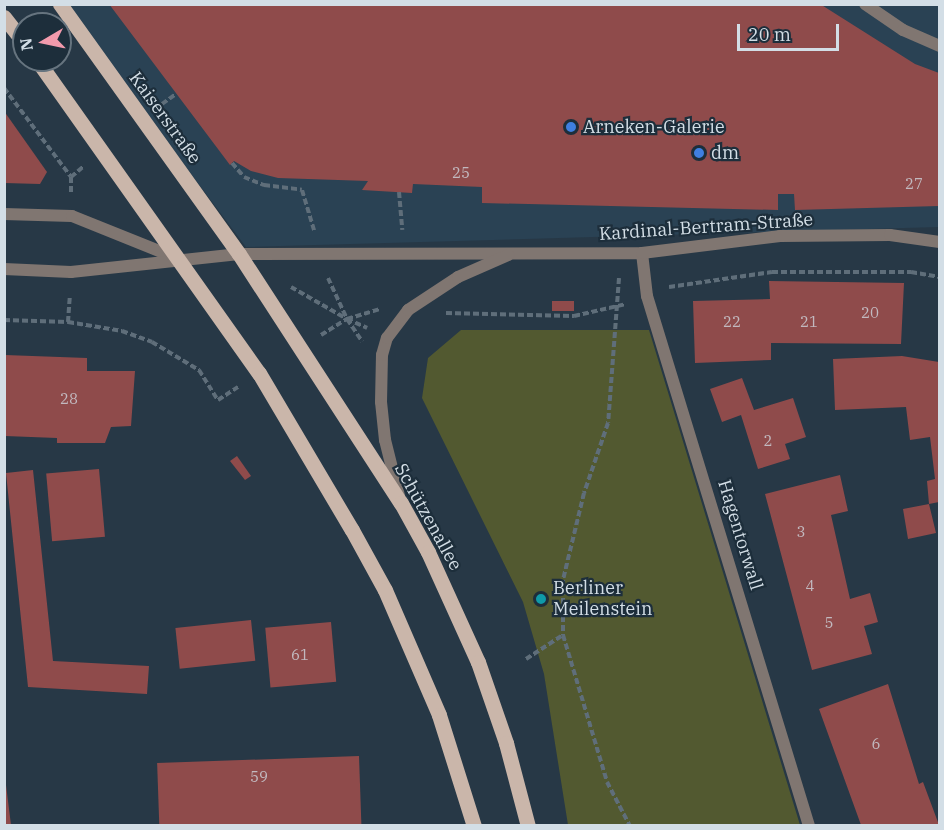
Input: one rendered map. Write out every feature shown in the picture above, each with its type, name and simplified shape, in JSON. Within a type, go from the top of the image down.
[{"type":"main road","name":"Kaiserstraße","points":[[60,4],[239,254]]},
{"type":"main road","points":[[46,72],[183,261],[259,373],[385,590],[438,715],[474,825]]},
{"type":"main road","name":"Schützenallee","points":[[239,254],[401,502],[428,552],[478,662],[506,742],[528,825]]},
{"type":"street","points":[[865,4],[903,30],[939,46]]},
{"type":"street","points":[[4,214],[72,216],[183,261]]},
{"type":"street","name":"Kardinal-Bertram-Straße","points":[[4,269],[71,272],[239,254],[404,252],[620,254],[780,236],[890,235],[939,242]]},
{"type":"street","name":"Kardinal-Bertram-Straße","points":[[401,502],[385,440],[381,402],[382,355],[387,338],[408,310],[458,277],[512,253]]},
{"type":"street","name":"Hagentorwall","points":[[642,253],[648,296],[809,825]]},
{"type":"path","points":[[232,164],[244,177],[264,185],[302,190],[333,294],[347,319],[387,338]]},
{"type":"path","points":[[399,192],[404,252]]},
{"type":"path","points":[[620,254],[608,423],[584,493],[563,580],[563,635],[607,782],[630,825]]},
{"type":"path","points":[[444,313],[574,316],[618,307],[681,282],[772,272],[911,272],[939,277]]},
{"type":"path","points":[[4,320],[68,322],[122,331],[152,342],[199,370],[218,400]]},
{"type":"path","points":[[526,658],[563,635]]},
{"type":"shaded area","name":"Arneken-Galerie","points":[[64,5],[939,5],[939,227],[246,247],[72,16],[72,12],[69,12]]},
{"type":"green space","points":[[461,330],[649,330],[800,825],[568,825],[544,674],[523,602],[422,398],[428,358]]},
{"type":"building","name":"Arneken-Galerie","points":[[109,4],[820,4],[915,64],[939,73],[939,206],[795,210],[794,194],[778,194],[778,210],[482,203],[482,187],[413,184],[412,193],[362,190],[368,181],[278,178],[251,171],[234,161],[230,165]]},
{"type":"building","points":[[4,111],[47,172],[40,184],[4,183]]},
{"type":"building","points":[[769,281],[904,283],[901,344],[771,343],[771,360],[695,363],[693,301],[770,299]]},
{"type":"building","points":[[552,301],[574,301],[574,311],[552,311]]},
{"type":"building","points":[[5,355],[87,358],[87,371],[135,371],[131,426],[111,427],[105,443],[57,443],[57,438],[5,436]]},
{"type":"building","points":[[902,356],[939,362],[939,502],[929,504],[927,481],[935,479],[930,437],[910,440],[906,407],[835,410],[833,359]]},
{"type":"building","points":[[742,378],[754,410],[793,398],[806,437],[785,444],[790,459],[758,469],[741,415],[722,422],[710,389]]},
{"type":"building","points":[[237,456],[251,476],[245,480],[230,461]]},
{"type":"building","points":[[99,469],[105,537],[52,541],[46,474]]},
{"type":"building","points":[[33,470],[53,661],[149,666],[147,694],[28,687],[6,473]]},
{"type":"building","points":[[840,475],[848,511],[831,515],[850,599],[870,593],[878,622],[864,626],[872,654],[812,670],[765,494]]},
{"type":"building","points":[[929,504],[936,533],[908,539],[903,509]]},
{"type":"building","points":[[251,620],[255,661],[180,669],[175,628]]},
{"type":"building","points":[[331,622],[336,682],[270,688],[265,628]]},
{"type":"building","points":[[888,684],[919,784],[923,782],[939,825],[861,825],[819,709]]},
{"type":"building","points":[[359,756],[361,825],[159,826],[157,763]]},
{"type":"building","points":[[4,785],[6,785],[11,825],[4,825]]},
{"type":"place","name":"Arneken-Galerie","points":[[571,127]]},
{"type":"place","name":"dm","points":[[699,153]]},
{"type":"place","name":"Berliner Meilenstein","points":[[541,599]]}]
